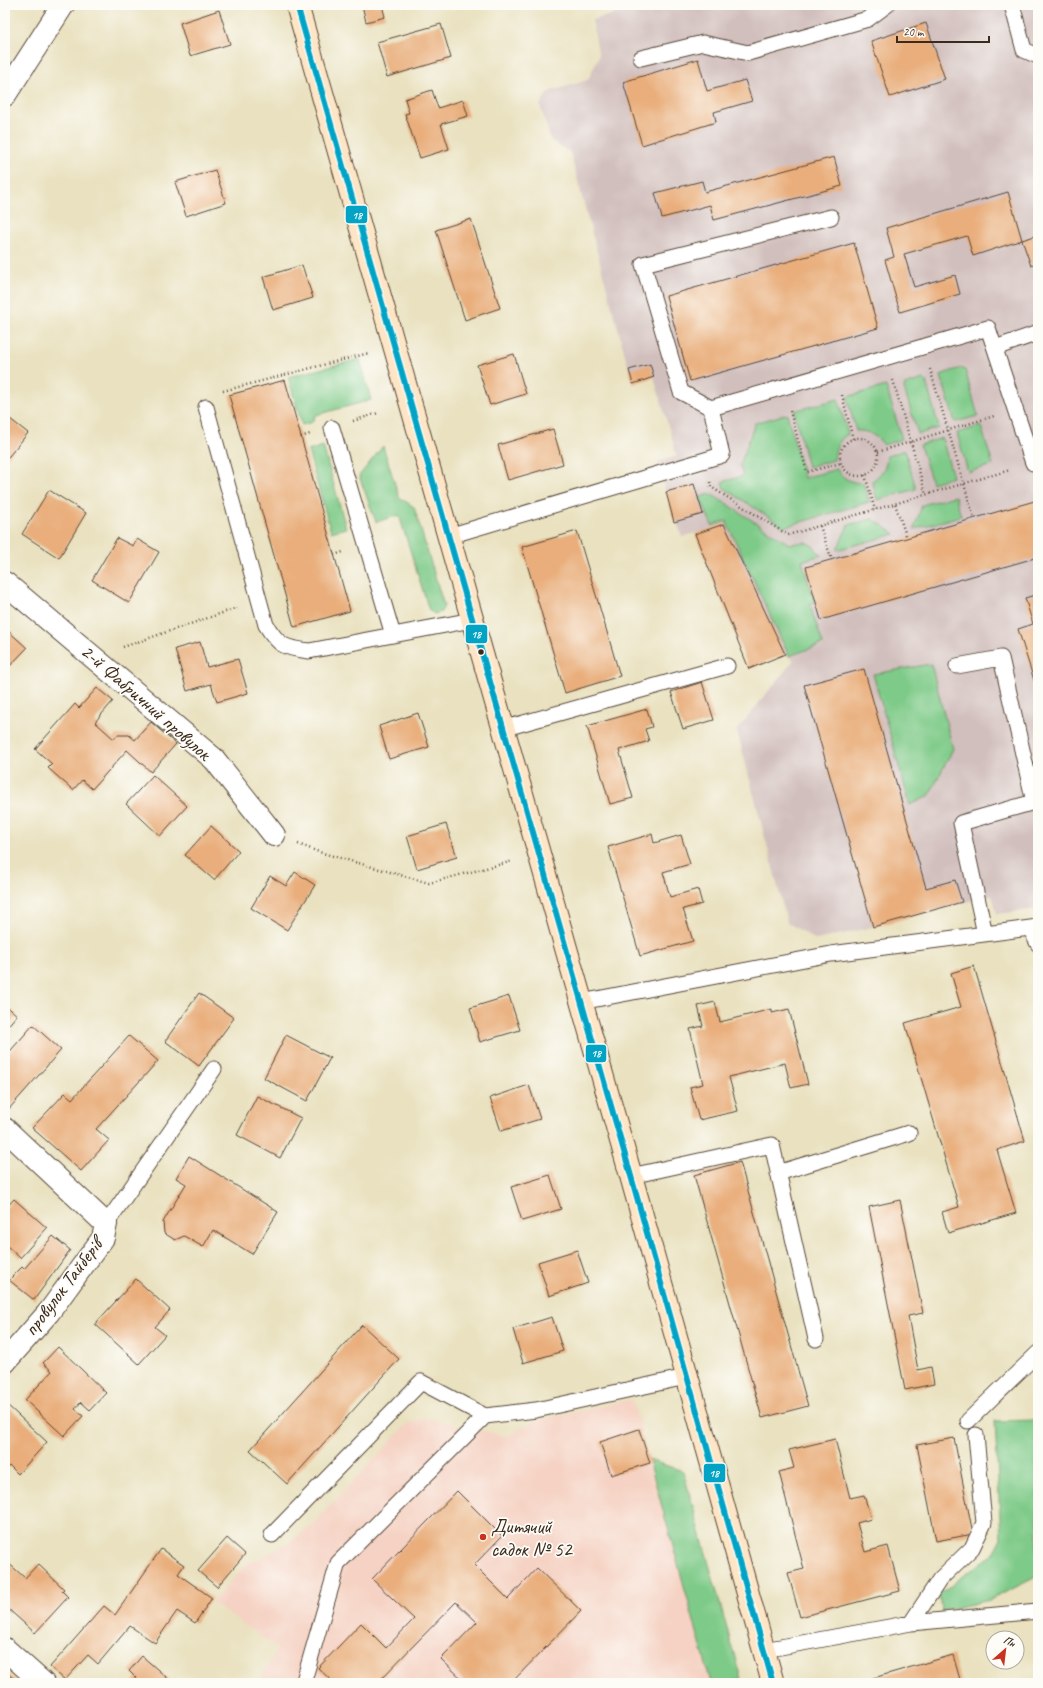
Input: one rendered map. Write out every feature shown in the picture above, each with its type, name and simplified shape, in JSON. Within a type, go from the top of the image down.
[{"type":"street","points":[[5,95],[63,5]]},
{"type":"street","points":[[296,5],[631,1176],[686,1377],[773,1683]]},
{"type":"street","name":"2-й Фабричний провулок","points":[[5,584],[214,759],[274,835]]},
{"type":"street","name":"провулок Тайберів","points":[[5,1129],[106,1224],[103,1238],[49,1312],[5,1362]]},
{"type":"street","points":[[5,1649],[43,1683]]},
{"type":"lane","points":[[641,58],[703,42],[748,53],[868,19],[887,5]]},
{"type":"lane","points":[[1012,5],[1024,50],[1038,56]]},
{"type":"lane","points":[[831,217],[643,264],[681,392],[711,408],[988,328],[1033,463]]},
{"type":"lane","points":[[995,348],[1038,333]]},
{"type":"lane","points":[[206,407],[266,625],[275,639],[288,649],[309,651],[472,620]]},
{"type":"lane","points":[[449,536],[722,455],[711,408]]},
{"type":"lane","points":[[332,428],[393,635]]},
{"type":"lane","points":[[957,666],[1001,658],[1034,802],[961,823],[985,934]]},
{"type":"lane","points":[[502,729],[727,666]]},
{"type":"lane","points":[[581,1002],[831,954],[1034,927],[1038,944]]},
{"type":"lane","points":[[106,1224],[214,1069]]},
{"type":"lane","points":[[778,1173],[909,1133]]},
{"type":"lane","points":[[631,1176],[772,1145],[816,1339]]},
{"type":"lane","points":[[968,1421],[1038,1353]]},
{"type":"lane","points":[[272,1535],[421,1382],[485,1416],[536,1410],[686,1377]]},
{"type":"lane","points":[[305,1677],[338,1563],[485,1416]]},
{"type":"lane","points":[[911,1623],[940,1579],[972,1548],[984,1523],[976,1435]]},
{"type":"lane","points":[[764,1650],[911,1623],[1038,1611]]},
{"type":"path","points":[[924,346],[974,518]]},
{"type":"path","points":[[206,407],[214,394],[374,351]]},
{"type":"path","points":[[886,357],[926,495]]},
{"type":"path","points":[[835,372],[853,439]]},
{"type":"path","points":[[784,387],[807,472],[841,463]]},
{"type":"path","points":[[878,452],[1015,409]]},
{"type":"path","points":[[853,439],[868,440],[873,443],[878,452],[877,464],[870,473],[865,475],[855,476],[850,474],[841,463],[842,448],[853,439]]},
{"type":"path","points":[[703,461],[711,487],[788,535],[1033,463]]},
{"type":"path","points":[[865,475],[875,510]]},
{"type":"path","points":[[895,504],[907,538]]},
{"type":"path","points":[[820,526],[832,560]]},
{"type":"path","points":[[94,657],[260,601]]},
{"type":"path","points":[[274,835],[319,852],[428,883],[538,854]]},
{"type":"shaded area","points":[[629,5],[1038,5],[1038,909],[997,914],[992,895],[873,927],[816,940],[787,922],[737,730],[794,660],[785,654],[724,525],[682,537],[663,484],[658,462],[677,456],[654,377],[633,384],[570,152],[551,141],[540,105],[548,92],[588,80],[599,56],[592,20],[630,10]]},
{"type":"shaded area","name":"Дитячий садок № 52","points":[[632,1399],[711,1683],[259,1683],[277,1648],[212,1602],[247,1564],[282,1547],[310,1527],[407,1424],[426,1418],[506,1436],[535,1421]]},
{"type":"green space","points":[[360,359],[371,400],[316,415],[312,422],[302,425],[288,377]]},
{"type":"green space","points":[[961,368],[965,370],[978,416],[955,422],[941,376]]},
{"type":"green space","points":[[923,379],[926,381],[939,428],[918,434],[904,388],[905,385]]},
{"type":"green space","points":[[886,386],[902,439],[884,445],[872,434],[856,431],[847,397]]},
{"type":"green space","points":[[838,399],[848,434],[838,445],[834,460],[808,467],[794,411]]},
{"type":"green space","points":[[787,414],[804,478],[837,469],[848,480],[863,483],[869,502],[784,527],[724,488],[722,482],[743,476],[740,465],[755,423]]},
{"type":"green space","points":[[981,426],[993,465],[968,472],[957,433]]},
{"type":"green space","points":[[942,438],[953,477],[932,483],[920,445]]},
{"type":"green space","points":[[323,446],[346,528],[331,532],[308,451]]},
{"type":"green space","points":[[383,446],[399,497],[414,507],[444,606],[441,612],[434,614],[429,610],[399,515],[376,522],[359,476]]},
{"type":"green space","points":[[905,450],[916,489],[877,500],[872,481],[883,470],[886,464],[887,456]]},
{"type":"green space","points":[[711,494],[789,544],[805,542],[813,546],[821,555],[802,561],[815,603],[810,605],[823,644],[789,656],[726,521],[712,526],[700,497]]},
{"type":"green space","points":[[955,496],[961,516],[914,529],[922,505]]},
{"type":"green space","points":[[873,519],[895,534],[837,550],[848,525]]},
{"type":"green space","points":[[931,664],[953,749],[929,796],[910,805],[873,674]]},
{"type":"green space","points":[[1038,1420],[1038,1576],[990,1600],[941,1611],[939,1594],[992,1555],[1001,1538],[995,1421]]},
{"type":"green space","points":[[649,1460],[683,1471],[741,1679],[724,1683],[711,1683]]},
{"type":"building","points":[[362,5],[382,5],[385,17],[366,22]]},
{"type":"building","points":[[219,10],[230,44],[190,56],[180,23]]},
{"type":"building","points":[[926,23],[945,79],[890,97],[871,41]]},
{"type":"building","points":[[441,24],[451,58],[387,77],[377,42]]},
{"type":"building","points":[[698,59],[707,91],[745,80],[752,101],[714,112],[716,122],[642,145],[623,82]]},
{"type":"building","points":[[432,90],[438,108],[463,100],[468,116],[441,124],[449,149],[420,158],[405,114],[409,113],[405,99]]},
{"type":"building","points":[[834,157],[842,186],[714,220],[710,205],[662,218],[655,193],[702,181],[705,192]]},
{"type":"building","points":[[215,170],[226,203],[186,216],[175,182]]},
{"type":"building","points":[[1008,192],[1022,240],[973,256],[967,236],[904,254],[914,287],[955,275],[960,294],[900,312],[885,260],[894,257],[886,228]]},
{"type":"building","points":[[471,219],[500,308],[465,320],[436,230]]},
{"type":"building","points":[[1038,235],[1038,263],[1031,266],[1022,240]]},
{"type":"building","points":[[854,243],[878,328],[690,381],[666,296]]},
{"type":"building","points":[[302,265],[313,298],[273,310],[263,277]]},
{"type":"building","points":[[514,354],[526,394],[490,405],[477,365]]},
{"type":"building","points":[[650,364],[654,377],[633,384],[629,370]]},
{"type":"building","points":[[285,380],[350,611],[294,627],[229,395]]},
{"type":"building","points":[[5,415],[28,433],[5,461]]},
{"type":"building","points":[[553,429],[563,464],[508,480],[498,445]]},
{"type":"building","points":[[694,484],[703,514],[674,522],[666,492]]},
{"type":"building","points":[[49,490],[86,513],[59,558],[22,534]]},
{"type":"building","points":[[1038,500],[1038,557],[821,620],[806,567]]},
{"type":"building","points":[[724,524],[785,654],[749,669],[695,534]]},
{"type":"building","points":[[577,531],[620,676],[565,693],[522,547]]},
{"type":"building","points":[[117,538],[133,546],[137,539],[159,552],[129,603],[92,580]]},
{"type":"building","points":[[1038,594],[1038,693],[1018,629],[1033,624],[1025,598]]},
{"type":"building","points":[[5,628],[27,648],[5,671]]},
{"type":"building","points":[[200,642],[207,667],[238,659],[248,693],[217,702],[211,684],[187,691],[175,649]]},
{"type":"building","points":[[864,669],[926,888],[955,880],[962,902],[873,927],[804,685]]},
{"type":"building","points":[[702,682],[714,720],[683,729],[671,692]]},
{"type":"building","points":[[97,688],[113,701],[95,722],[114,739],[117,735],[129,735],[135,740],[151,722],[176,744],[151,772],[127,750],[92,789],[82,780],[73,790],[48,768],[52,764],[35,749],[75,704],[79,708]]},
{"type":"building","points":[[647,709],[652,727],[645,729],[649,741],[619,750],[633,798],[610,804],[587,726]]},
{"type":"building","points":[[418,713],[429,747],[389,759],[379,726]]},
{"type":"building","points":[[153,775],[187,806],[160,836],[126,804]]},
{"type":"building","points":[[446,824],[457,857],[417,869],[407,836]]},
{"type":"building","points":[[211,826],[239,851],[214,880],[185,855]]},
{"type":"building","points":[[652,834],[654,843],[681,835],[690,864],[663,872],[670,897],[698,889],[702,904],[683,909],[693,941],[640,956],[608,847]]},
{"type":"building","points":[[295,872],[315,885],[287,930],[251,908],[270,876],[286,886]]},
{"type":"building","points":[[974,966],[1025,1141],[997,1150],[1016,1213],[948,1233],[942,1212],[959,1207],[905,1023],[961,1007],[951,973]]},
{"type":"building","points":[[199,993],[234,1018],[199,1066],[165,1041]]},
{"type":"building","points":[[509,996],[520,1030],[480,1042],[470,1008]]},
{"type":"building","points":[[715,1002],[720,1022],[772,1009],[772,1013],[789,1009],[808,1084],[791,1088],[785,1063],[729,1077],[738,1111],[699,1120],[690,1087],[703,1084],[690,1029],[703,1026],[698,1006]]},
{"type":"building","points":[[5,1005],[17,1015],[6,1028],[5,1027]]},
{"type":"building","points":[[33,1025],[61,1050],[8,1110],[5,1107],[5,1057]]},
{"type":"building","points":[[286,1035],[330,1058],[307,1101],[264,1078]]},
{"type":"building","points":[[129,1036],[158,1061],[96,1129],[109,1140],[81,1171],[32,1128],[65,1093],[72,1099]]},
{"type":"building","points":[[529,1085],[540,1119],[501,1131],[490,1098]]},
{"type":"building","points":[[257,1096],[301,1118],[280,1158],[237,1135]]},
{"type":"building","points":[[189,1156],[278,1212],[252,1254],[213,1230],[203,1247],[184,1236],[175,1240],[164,1233],[163,1222],[186,1184],[176,1178]]},
{"type":"building","points":[[740,1162],[808,1406],[762,1418],[694,1175]]},
{"type":"building","points":[[550,1175],[561,1209],[522,1221],[511,1187]]},
{"type":"building","points":[[14,1199],[47,1228],[20,1258],[5,1244],[5,1209]]},
{"type":"building","points":[[900,1200],[923,1313],[908,1316],[918,1370],[931,1367],[934,1384],[905,1390],[869,1207]]},
{"type":"building","points":[[53,1236],[70,1250],[34,1300],[9,1280],[22,1267],[24,1269]]},
{"type":"building","points":[[577,1250],[588,1283],[549,1296],[538,1262]]},
{"type":"building","points":[[136,1279],[170,1310],[155,1327],[165,1335],[139,1364],[95,1324]]},
{"type":"building","points":[[552,1317],[563,1351],[523,1363],[513,1329]]},
{"type":"building","points":[[362,1325],[399,1359],[287,1484],[250,1450]]},
{"type":"building","points":[[58,1347],[106,1393],[90,1410],[81,1402],[75,1409],[83,1416],[64,1436],[25,1400],[52,1371],[43,1363]]},
{"type":"building","points":[[5,1403],[47,1442],[18,1474],[10,1466],[5,1471]]},
{"type":"building","points":[[639,1429],[650,1463],[611,1475],[600,1442]]},
{"type":"building","points":[[954,1438],[973,1534],[936,1541],[917,1445]]},
{"type":"building","points":[[835,1439],[850,1498],[864,1495],[871,1519],[857,1523],[865,1552],[888,1546],[900,1591],[800,1617],[788,1573],[804,1569],[779,1472],[794,1468],[789,1450]]},
{"type":"building","name":"Дитячий садок № 52","points":[[457,1491],[502,1536],[474,1565],[508,1599],[537,1568],[581,1611],[511,1683],[462,1683],[464,1681],[441,1659],[477,1622],[456,1602],[377,1683],[334,1683],[318,1668],[361,1623],[386,1648],[414,1619],[372,1579]]},
{"type":"building","points":[[227,1538],[245,1554],[217,1587],[198,1571]]},
{"type":"building","points":[[161,1549],[184,1565],[178,1574],[212,1598],[195,1623],[177,1611],[155,1643],[130,1626],[98,1664],[88,1655],[65,1680],[50,1667],[104,1606],[115,1615]]},
{"type":"building","points":[[5,1560],[25,1578],[38,1564],[64,1589],[62,1591],[68,1597],[35,1633],[5,1606]]},
{"type":"building","points":[[953,1655],[961,1683],[856,1683]]},
{"type":"building","points":[[142,1656],[173,1683],[132,1683],[136,1678],[129,1671]]},
{"type":"building","points":[[5,1671],[18,1683],[5,1683]]},
{"type":"transit line","name":"18","points":[[297,5],[631,1176],[773,1683]]},
{"type":"place","name":"Дитячий садок № 52","points":[[483,1537]]}]
